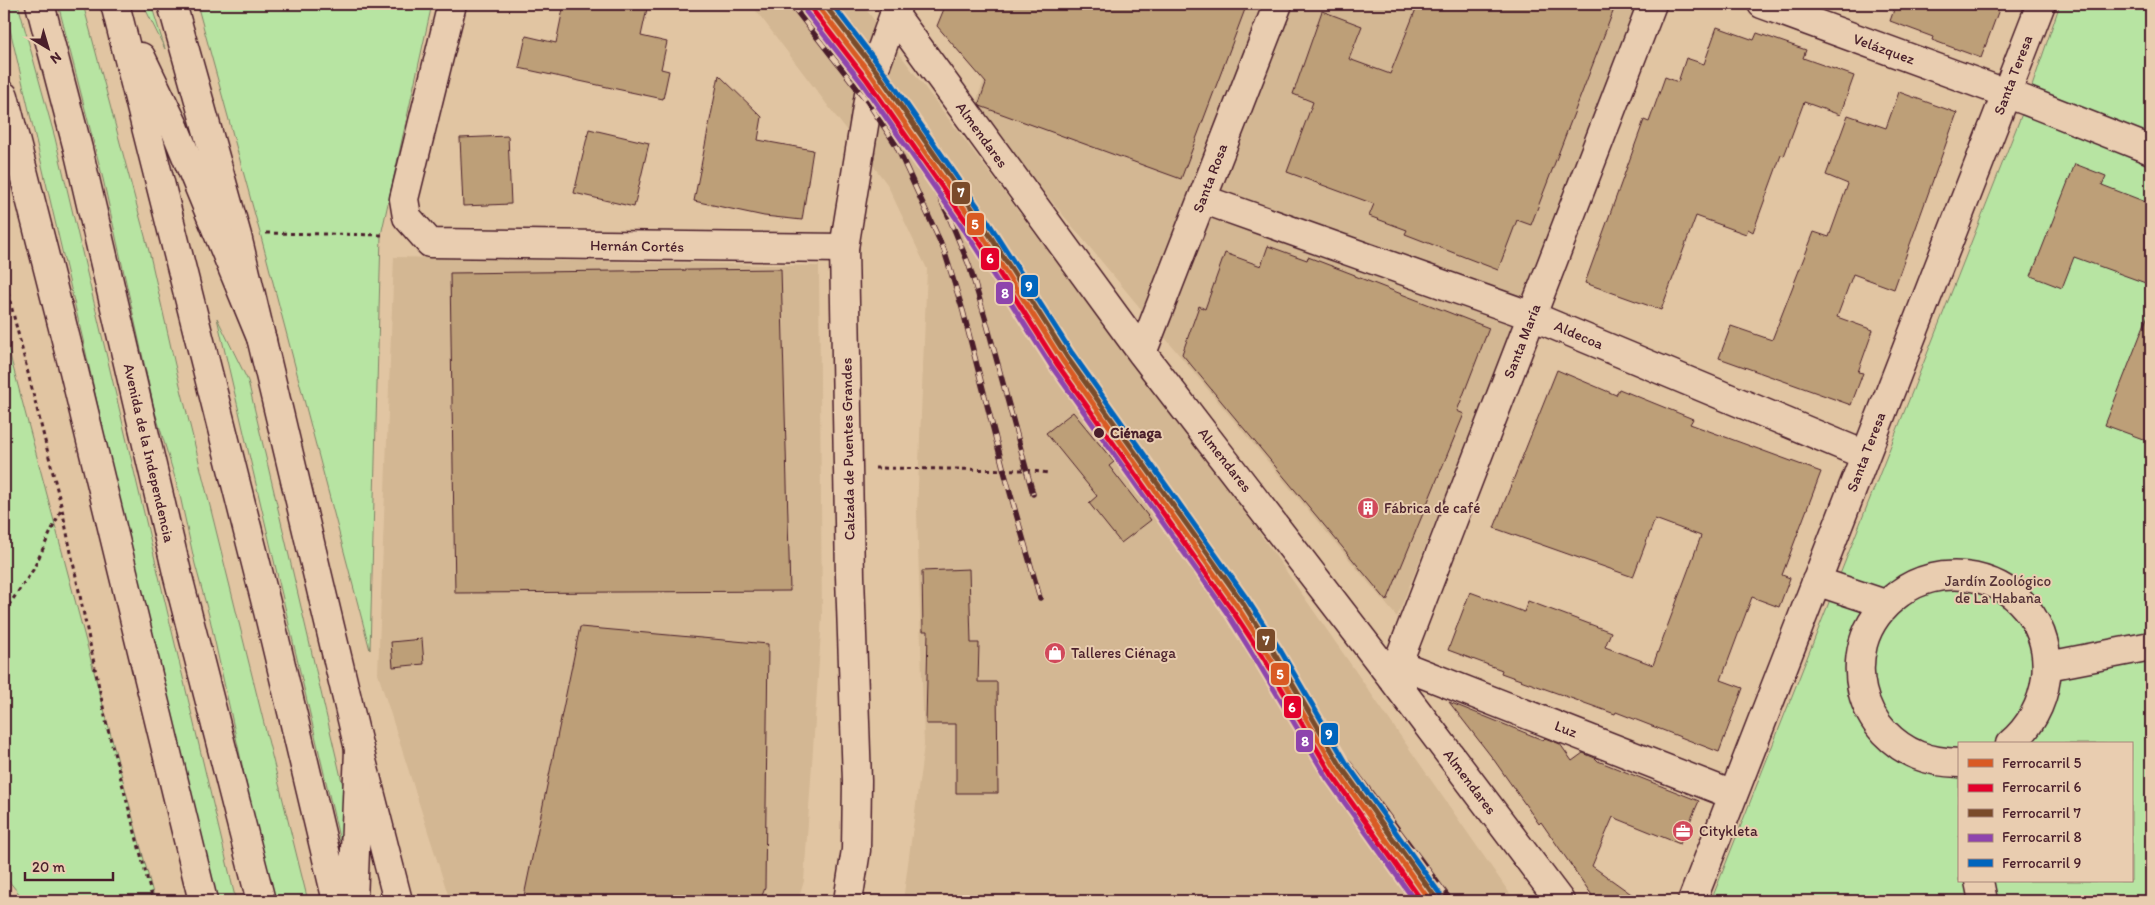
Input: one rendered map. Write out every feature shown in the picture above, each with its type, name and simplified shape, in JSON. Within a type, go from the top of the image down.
[{"type":"main road","name":"Avenida de la Independencia","points":[[40,4],[80,158],[178,577],[261,901]]},
{"type":"main road","points":[[115,4],[173,124],[262,340]]},
{"type":"main road","points":[[115,4],[270,619],[336,901]]},
{"type":"main road","points":[[172,4],[237,236],[359,748],[398,901]]},
{"type":"main road","points":[[430,243],[407,217],[404,199],[452,4]]},
{"type":"main road","name":"Santa Rosa","points":[[1142,353],[1278,4]]},
{"type":"main road","name":"Santa María","points":[[1395,671],[1652,4]]},
{"type":"main road","name":"Velázquez","points":[[1762,4],[2151,150]]},
{"type":"main road","name":"Santa Teresa","points":[[1692,901],[2041,4]]},
{"type":"main road","name":"Calzada de Puentes Grandes","points":[[848,901],[856,850],[857,781],[844,248],[872,76],[896,9]]},
{"type":"main road","name":"Almendares","points":[[896,9],[1142,353],[1395,671],[1560,901]]},
{"type":"main road","points":[[4,96],[74,371],[203,901]]},
{"type":"main road","name":"Aldecoa","points":[[1202,199],[1532,316],[1865,455]]},
{"type":"main road","name":"Hernán Cortés","points":[[430,243],[844,248]]},
{"type":"main road","points":[[1958,765],[1926,759],[1897,745],[1875,722],[1862,693],[1859,661],[1867,630],[1885,604],[1911,585],[1940,575],[1972,576],[2002,588],[2026,608],[2042,635],[2048,666],[2044,695],[2031,721],[2012,742]]},
{"type":"main road","points":[[1816,581],[1885,604]]},
{"type":"main road","points":[[2048,666],[2151,646]]},
{"type":"main road","name":"Luz","points":[[1395,671],[1733,795]]},
{"type":"main road","points":[[353,901],[359,748]]},
{"type":"main road","points":[[1979,882],[1983,901]]},
{"type":"path","points":[[237,236],[260,233],[380,235],[430,243]]},
{"type":"path","points":[[4,277],[62,509],[107,726],[153,901]]},
{"type":"path","points":[[848,467],[1049,472]]},
{"type":"path","points":[[4,612],[33,570],[62,509]]},
{"type":"shaded area","points":[[751,4],[862,4],[1245,512],[1515,901],[903,901],[924,745],[917,511],[927,269],[887,184]]},
{"type":"shaded area","points":[[1011,4],[1644,4],[1397,617],[974,108]]},
{"type":"shaded area","points":[[394,257],[819,266],[822,617],[804,881],[798,901],[450,901],[378,674]]},
{"type":"green space","points":[[4,4],[18,4],[55,138],[236,901],[216,901],[128,539]]},
{"type":"green space","points":[[58,4],[83,4],[150,255],[175,365],[308,901],[276,901],[252,810],[210,619],[195,564],[179,491],[155,412],[103,179]]},
{"type":"green space","points":[[143,4],[151,4],[165,49]]},
{"type":"green space","points":[[197,4],[432,4],[381,235],[370,650],[260,233]]},
{"type":"green space","name":"Jardín Zoológico de La Habana","points":[[2060,4],[2151,4],[2151,901],[1711,901],[2027,101]]},
{"type":"green space","points":[[217,318],[248,381],[370,901],[354,901]]},
{"type":"green space","points":[[4,329],[155,901],[25,901],[4,875]]},
{"type":"building","points":[[564,4],[648,4],[641,36],[667,42],[661,69],[669,71],[663,99],[519,68],[526,36],[556,43]]},
{"type":"building","points":[[946,4],[1247,4],[1181,179],[980,106],[979,103],[986,83],[937,26]]},
{"type":"building","points":[[1418,4],[1616,4],[1531,225],[1517,220],[1498,270],[1405,234],[1407,230],[1369,216],[1374,204],[1287,172],[1313,102],[1293,94],[1322,11],[1362,26],[1349,59],[1390,74]]},
{"type":"building","points":[[1896,4],[2001,4],[1981,58],[1932,40],[1933,37],[1890,21]]},
{"type":"building","points":[[1717,27],[1754,40],[1757,33],[1806,50],[1803,58],[1854,76],[1840,115],[1804,102],[1784,156],[1781,155],[1753,232],[1748,229],[1746,234],[1696,216],[1661,310],[1585,283],[1644,120],[1649,122],[1665,77],[1678,82],[1686,58],[1704,64]]},
{"type":"building","points":[[719,75],[762,117],[758,140],[813,150],[802,220],[764,216],[694,201]]},
{"type":"building","points":[[1899,92],[1957,113],[1894,289],[1853,274],[1837,317],[1873,330],[1858,372],[1863,373],[1851,405],[1719,358],[1731,326],[1772,340],[1814,232],[1829,237],[1848,184],[1826,175],[1848,115],[1886,128]]},
{"type":"building","points":[[589,129],[649,143],[634,207],[574,193]]},
{"type":"building","points":[[508,136],[511,204],[463,206],[460,138]]},
{"type":"building","points":[[2075,164],[2106,176],[2102,185],[2151,204],[2151,285],[2074,257],[2062,288],[2031,276]]},
{"type":"building","name":"Fábrica de café","points":[[1268,246],[1307,260],[1308,257],[1489,328],[1457,411],[1464,414],[1387,601],[1182,354],[1199,306],[1205,309],[1225,253],[1261,266]]},
{"type":"building","points":[[781,269],[790,591],[455,593],[450,273]]},
{"type":"building","points":[[2151,310],[2151,442],[2105,425]]},
{"type":"building","points":[[1557,370],[1616,395],[1619,389],[1693,419],[1690,424],[1821,472],[1782,575],[1790,578],[1779,607],[1752,597],[1721,680],[1743,688],[1719,752],[1616,712],[1615,714],[1501,673],[1502,670],[1448,650],[1470,592],[1524,612],[1528,601],[1611,632],[1605,647],[1653,665],[1701,536],[1655,519],[1633,577],[1494,528]]},
{"type":"building","points":[[1073,412],[1114,462],[1109,466],[1151,520],[1121,543],[1089,503],[1097,496],[1046,433]]},
{"type":"building","points":[[969,569],[971,643],[979,643],[978,682],[997,682],[998,793],[956,793],[956,724],[926,724],[928,631],[923,631],[922,571]]},
{"type":"building","points":[[580,627],[768,644],[765,888],[760,901],[523,901]]},
{"type":"building","points":[[422,639],[424,664],[393,667],[391,642]]},
{"type":"building","points":[[1449,702],[1543,740],[1545,738],[1560,744],[1572,761],[1583,753],[1598,761],[1699,801],[1680,844],[1613,817],[1592,866],[1641,901],[1596,901],[1541,822],[1539,824],[1494,760]]},
{"type":"railway","points":[[791,4],[867,101],[896,145],[944,250],[963,311],[1004,471],[1040,598]]},
{"type":"railway","points":[[902,119],[949,217],[969,265],[1033,494]]},
{"type":"railway","points":[[1268,654],[1451,901]]},
{"type":"rail line","name":"5","points":[[816,4],[872,76],[975,224],[1062,360],[1237,606],[1268,654],[1337,771],[1430,901]]},
{"type":"rail line","name":"7","points":[[824,4],[877,72],[980,220],[1067,357],[1242,602],[1342,768],[1435,897]]},
{"type":"rail line","name":"9","points":[[832,4],[882,69],[985,217],[1072,353],[1247,599],[1279,648],[1347,764],[1440,894]]},
{"type":"rail line","name":"6","points":[[811,8],[867,80],[970,227],[1057,364],[1232,610],[1263,657],[1332,775],[1422,901]]},
{"type":"rail line","name":"8","points":[[806,12],[862,83],[965,231],[1052,367],[1227,613],[1327,778],[1415,901]]},
{"type":"place","name":"Ciénaga","points":[[1099,433]]},
{"type":"place","name":"Fábrica de café","points":[[1368,508]]},
{"type":"place","name":"Talleres Ciénaga","points":[[1055,653]]},
{"type":"place","name":"Citykleta","points":[[1683,831]]}]
